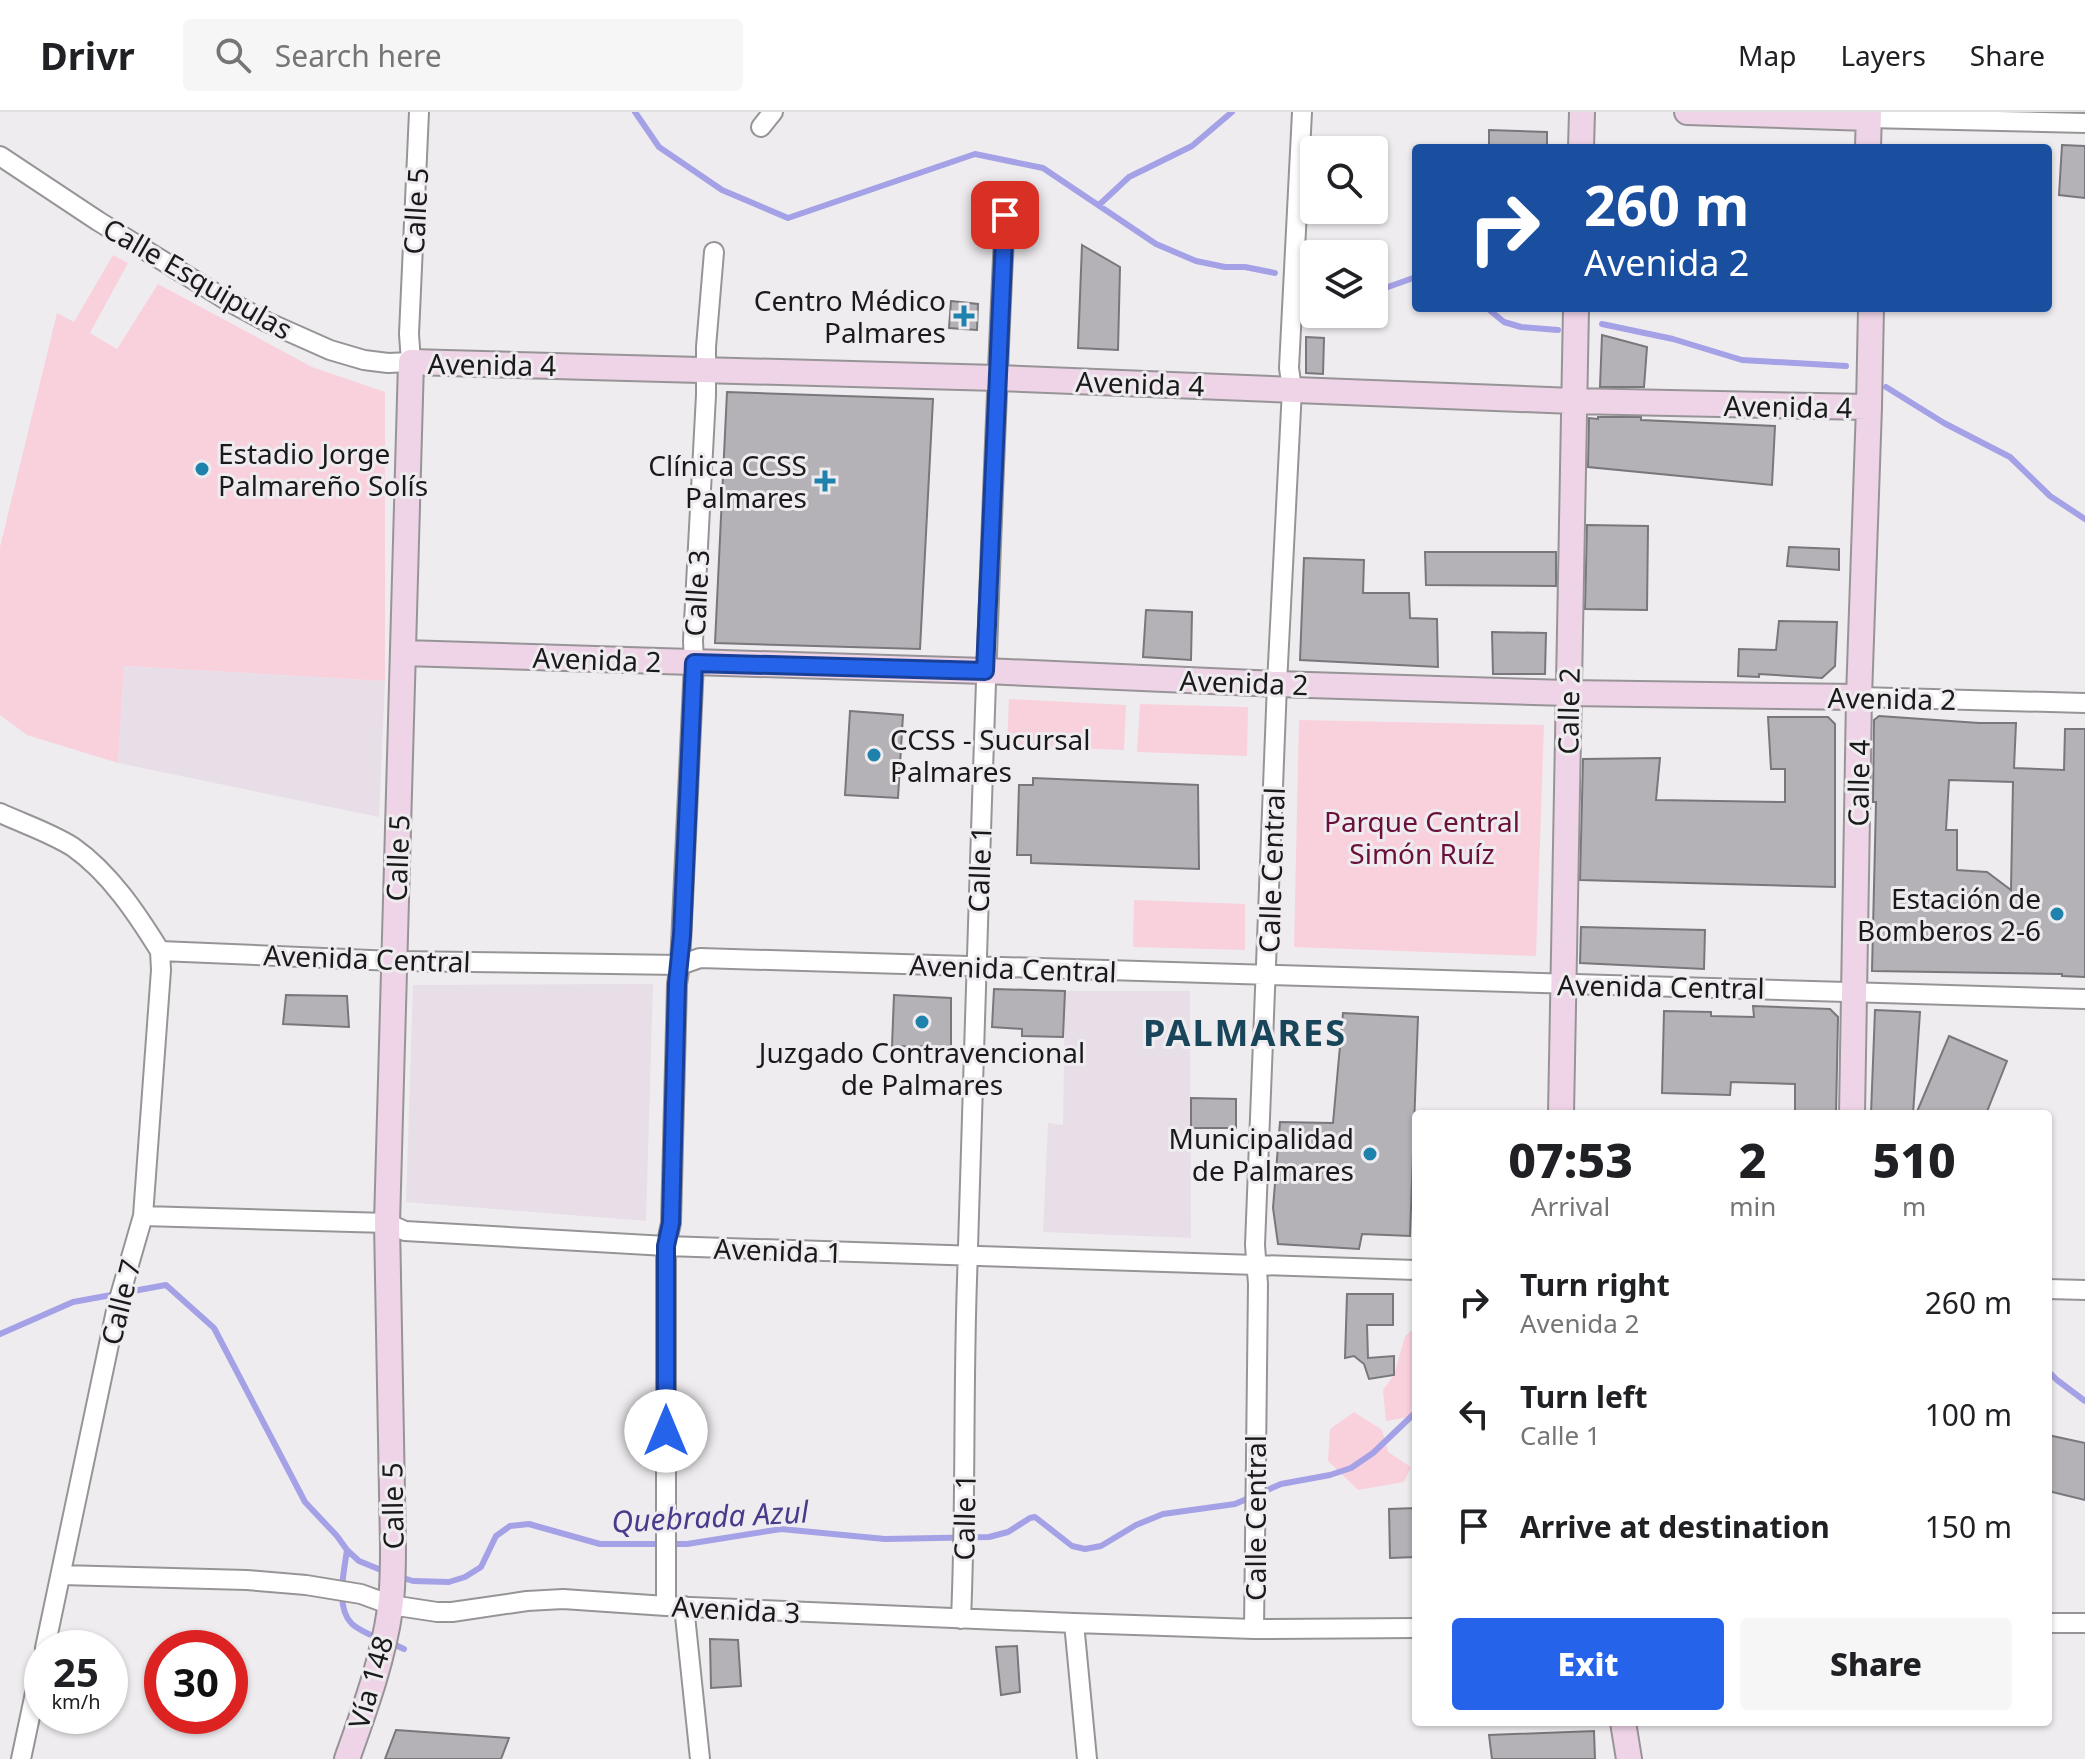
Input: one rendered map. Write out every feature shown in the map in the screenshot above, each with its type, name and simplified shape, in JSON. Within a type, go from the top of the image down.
[{"type":"main road","points":[[1581,144],[1582,112]]},
{"type":"main road","points":[[1687,112],[1868,115],[1868,144]]},
{"type":"main road","name":"Calle 2","points":[[1561,1110],[1576,312]]},
{"type":"main road","name":"Calle 4","points":[[1852,1110],[1859,697],[1871,312]]},
{"type":"main road","name":"Avenida 4","points":[[411,362],[997,378],[1573,401],[1869,407]]},
{"type":"main road","name":"Calle 5","points":[[391,1605],[393,1547],[387,1223],[411,362]]},
{"type":"main road","name":"Avenida 2","points":[[404,653],[1568,693],[1859,697]]},
{"type":"main road","name":"Vía 148","points":[[347,1759],[373,1680],[391,1605]]},
{"type":"main road","points":[[1624,1726],[1630,1759]]},
{"type":"main road","points":[[1630,1759],[1631,1726]]},
{"type":"street","name":"Calle 5","points":[[411,362],[409,334],[419,112]]},
{"type":"street","name":"Calle Central","points":[[1254,1629],[1258,1284],[1255,1265],[1277,684],[1292,389],[1289,368],[1302,112]]},
{"type":"street","points":[[1868,115],[2085,123]]},
{"type":"street","name":"Calle Esquipulas","points":[[0,156],[202,285],[267,322],[330,350],[364,360],[411,362]]},
{"type":"street","name":"Calle 1","points":[[961,1619],[985,671],[1005,215]]},
{"type":"street","name":"Calle 3","points":[[700,1759],[667,1565],[666,1246],[671,1223],[677,984],[705,370],[714,252]]},
{"type":"street","name":"Avenida 2","points":[[1859,697],[2085,703]]},
{"type":"street","points":[[0,813],[74,848],[96,867],[136,912],[160,951]]},
{"type":"street","name":"Avenida Central","points":[[160,951],[394,961],[680,965],[700,958],[2085,999]]},
{"type":"street","name":"Calle 7","points":[[49,1630],[122,1280],[143,1216],[160,951]]},
{"type":"street","name":"Avenida 1","points":[[143,1216],[387,1223],[405,1231],[666,1246],[1412,1270]]},
{"type":"street","points":[[2052,1289],[2085,1290]]},
{"type":"street","name":"Avenida 3","points":[[61,1575],[247,1580],[326,1587],[361,1594],[391,1605],[437,1612],[563,1599],[1074,1623],[1254,1629],[1412,1628]]},
{"type":"street","points":[[1074,1623],[1087,1759]]},
{"type":"street","points":[[2052,1623],[2085,1623]]},
{"type":"street","points":[[21,1759],[26,1734]]},
{"type":"shaded area","points":[[124,666],[385,681],[379,817],[118,763]]},
{"type":"shaded area","points":[[653,984],[646,1221],[406,1202],[413,985]]},
{"type":"shaded area","points":[[1065,991],[1190,991],[1191,1238],[1043,1232],[1048,1123],[1063,1125]]},
{"type":"green space","name":"Estadio Jorge Palmareño Solís","points":[[113,255],[128,263],[90,333],[117,349],[158,284],[312,367],[385,392],[385,681],[124,666],[118,763],[27,735],[0,715],[0,547],[57,313],[74,322]]},
{"type":"green space","points":[[1009,699],[1126,705],[1124,750],[1007,746]]},
{"type":"green space","points":[[1140,704],[1248,707],[1247,756],[1137,752]]},
{"type":"green space","name":"Parque Central Simón Ruíz","points":[[1299,720],[1544,725],[1536,956],[1294,947]]},
{"type":"green space","points":[[1134,900],[1245,904],[1245,950],[1133,947]]},
{"type":"green space","points":[[1412,1330],[1412,1417],[1386,1421],[1383,1390],[1394,1375],[1405,1336]]},
{"type":"green space","points":[[1354,1412],[1382,1430],[1388,1452],[1411,1467],[1404,1482],[1358,1490],[1328,1461],[1330,1429]]},
{"type":"building","points":[[1489,130],[1547,132],[1547,144],[1489,144]]},
{"type":"building","points":[[2062,145],[2085,146],[2085,198],[2059,195]]},
{"type":"building","points":[[1082,245],[1120,267],[1118,350],[1078,348]]},
{"type":"building","name":"Centro Médico Palmares","points":[[951,301],[978,304],[977,330],[949,328]]},
{"type":"building","points":[[1602,335],[1647,347],[1644,387],[1600,387]]},
{"type":"building","points":[[1306,337],[1324,338],[1323,374],[1306,373]]},
{"type":"building","name":"Clínica CCSS Palmares","points":[[727,392],[933,399],[920,649],[715,643]]},
{"type":"building","points":[[1589,418],[1775,426],[1772,485],[1588,467]]},
{"type":"building","points":[[1587,525],[1648,526],[1647,610],[1585,609]]},
{"type":"building","points":[[1789,547],[1839,549],[1839,570],[1787,566]]},
{"type":"building","points":[[1425,552],[1556,552],[1556,586],[1426,585]]},
{"type":"building","points":[[1304,558],[1364,560],[1363,593],[1409,593],[1410,618],[1437,619],[1438,667],[1300,660]]},
{"type":"building","points":[[1146,610],[1192,612],[1191,660],[1143,657]]},
{"type":"building","points":[[1779,621],[1837,622],[1835,666],[1822,678],[1759,674],[1759,677],[1738,676],[1739,649],[1776,650]]},
{"type":"building","points":[[1492,632],[1546,633],[1545,674],[1493,674]]},
{"type":"building","name":"CCSS - Sucursal Palmares","points":[[850,711],[903,715],[898,798],[845,795]]},
{"type":"building","points":[[1879,716],[2016,723],[2014,768],[2064,770],[2065,729],[2085,729],[2085,977],[1872,971],[1876,802],[1873,802],[1874,720]],"holes":[[[1949,780],[2013,782],[2011,890],[1987,872],[1957,870],[1957,830],[1946,830]]]},
{"type":"building","points":[[1768,717],[1828,717],[1835,724],[1835,887],[1580,880],[1583,759],[1660,758],[1656,800],[1785,802],[1785,769],[1771,769]]},
{"type":"building","points":[[1033,778],[1198,785],[1199,869],[1031,863],[1031,855],[1017,855],[1019,785],[1033,785]]},
{"type":"building","points":[[1581,927],[1705,930],[1704,969],[1580,963]]},
{"type":"building","points":[[994,989],[1065,991],[1063,1037],[1022,1036],[1022,1029],[992,1027]]},
{"type":"building","points":[[286,995],[347,996],[349,1027],[283,1024]]},
{"type":"building","name":"Juzgado Contravencional de Palmares","points":[[894,995],[951,998],[951,1047],[892,1046]]},
{"type":"building","points":[[1753,1006],[1830,1009],[1838,1017],[1836,1110],[1795,1110],[1795,1084],[1731,1082],[1730,1095],[1662,1093],[1664,1011],[1754,1017]]},
{"type":"building","points":[[1875,1010],[1920,1012],[1913,1110],[1871,1110]]},
{"type":"building","name":"Municipalidad de Palmares","points":[[1343,1013],[1418,1017],[1415,1110],[1412,1110],[1410,1236],[1362,1234],[1359,1249],[1278,1244],[1273,1208],[1280,1122],[1333,1123]]},
{"type":"building","points":[[1949,1036],[2007,1061],[1988,1110],[1918,1110]]},
{"type":"building","points":[[1191,1098],[1236,1099],[1236,1128],[1191,1128]]},
{"type":"building","points":[[1347,1294],[1393,1294],[1393,1325],[1367,1325],[1368,1358],[1394,1356],[1394,1375],[1369,1379],[1364,1364],[1354,1356],[1345,1358]]},
{"type":"building","points":[[2052,1436],[2085,1443],[2085,1500],[2052,1492]]},
{"type":"building","points":[[1412,1508],[1412,1557],[1390,1558],[1389,1509]]},
{"type":"building","points":[[710,1639],[738,1640],[741,1686],[711,1688]]},
{"type":"building","points":[[1017,1646],[1020,1692],[1001,1695],[996,1647]]},
{"type":"building","points":[[396,1730],[509,1738],[501,1759],[385,1759]]},
{"type":"building","points":[[1594,1731],[1595,1759],[1492,1759],[1489,1735]]},
{"type":"waterway","points":[[635,112],[659,147],[722,190],[788,218],[975,154],[1043,168],[1156,244],[1196,261],[1275,273]]},
{"type":"waterway","points":[[1099,205],[1129,177],[1192,146],[1232,112]]},
{"type":"waterway","points":[[1388,287],[1412,278]]},
{"type":"waterway","points":[[1492,312],[1504,322],[1521,327],[1558,330]]},
{"type":"waterway","points":[[1602,324],[1673,339],[1742,360],[1846,366]]},
{"type":"waterway","points":[[1886,387],[1944,423],[2010,457],[2050,496],[2085,519]]},
{"type":"waterway","name":"Quebrada Azul","points":[[0,1334],[73,1302],[166,1285],[214,1328],[305,1502],[359,1561],[386,1572]]},
{"type":"waterway","name":"Quebrada Azul","points":[[2052,1375],[2085,1401]]},
{"type":"waterway","name":"Quebrada Azul","points":[[400,1577],[413,1581],[449,1582],[465,1577],[481,1567],[496,1536],[510,1526],[529,1524],[600,1544],[687,1544],[781,1529],[885,1539],[989,1537],[1008,1532],[1035,1517],[1072,1546],[1085,1549],[1101,1546],[1136,1525],[1163,1514],[1235,1504],[1281,1484],[1351,1468],[1373,1453],[1412,1416]]},
{"type":"waterway","points":[[347,1550],[342,1589],[347,1617],[362,1631],[380,1639]]},
{"type":"waterway","points":[[391,1643],[404,1649]]},
{"type":"place","name":"Centro Médico Palmares","points":[[964,316]]},
{"type":"place","name":"Estadio Jorge Palmareño Solís","points":[[202,469]]},
{"type":"place","name":"Clínica CCSS Palmares","points":[[825,481]]},
{"type":"place","name":"CCSS - Sucursal Palmares","points":[[874,755]]},
{"type":"place","name":"Estación de Bomberos 2-6","points":[[2057,914]]},
{"type":"place","name":"Juzgado Contravencional de Palmares","points":[[922,1022]]},
{"type":"place","name":"Municipalidad de Palmares","points":[[1370,1154]]},
{"type":"district","name":"PALMARES","points":[[1245,1032]]},
{"type":"route","points":[[666,1431],[666,1246],[671,1223],[677,984],[682,935],[694,663],[985,671],[1005,215]]}]
